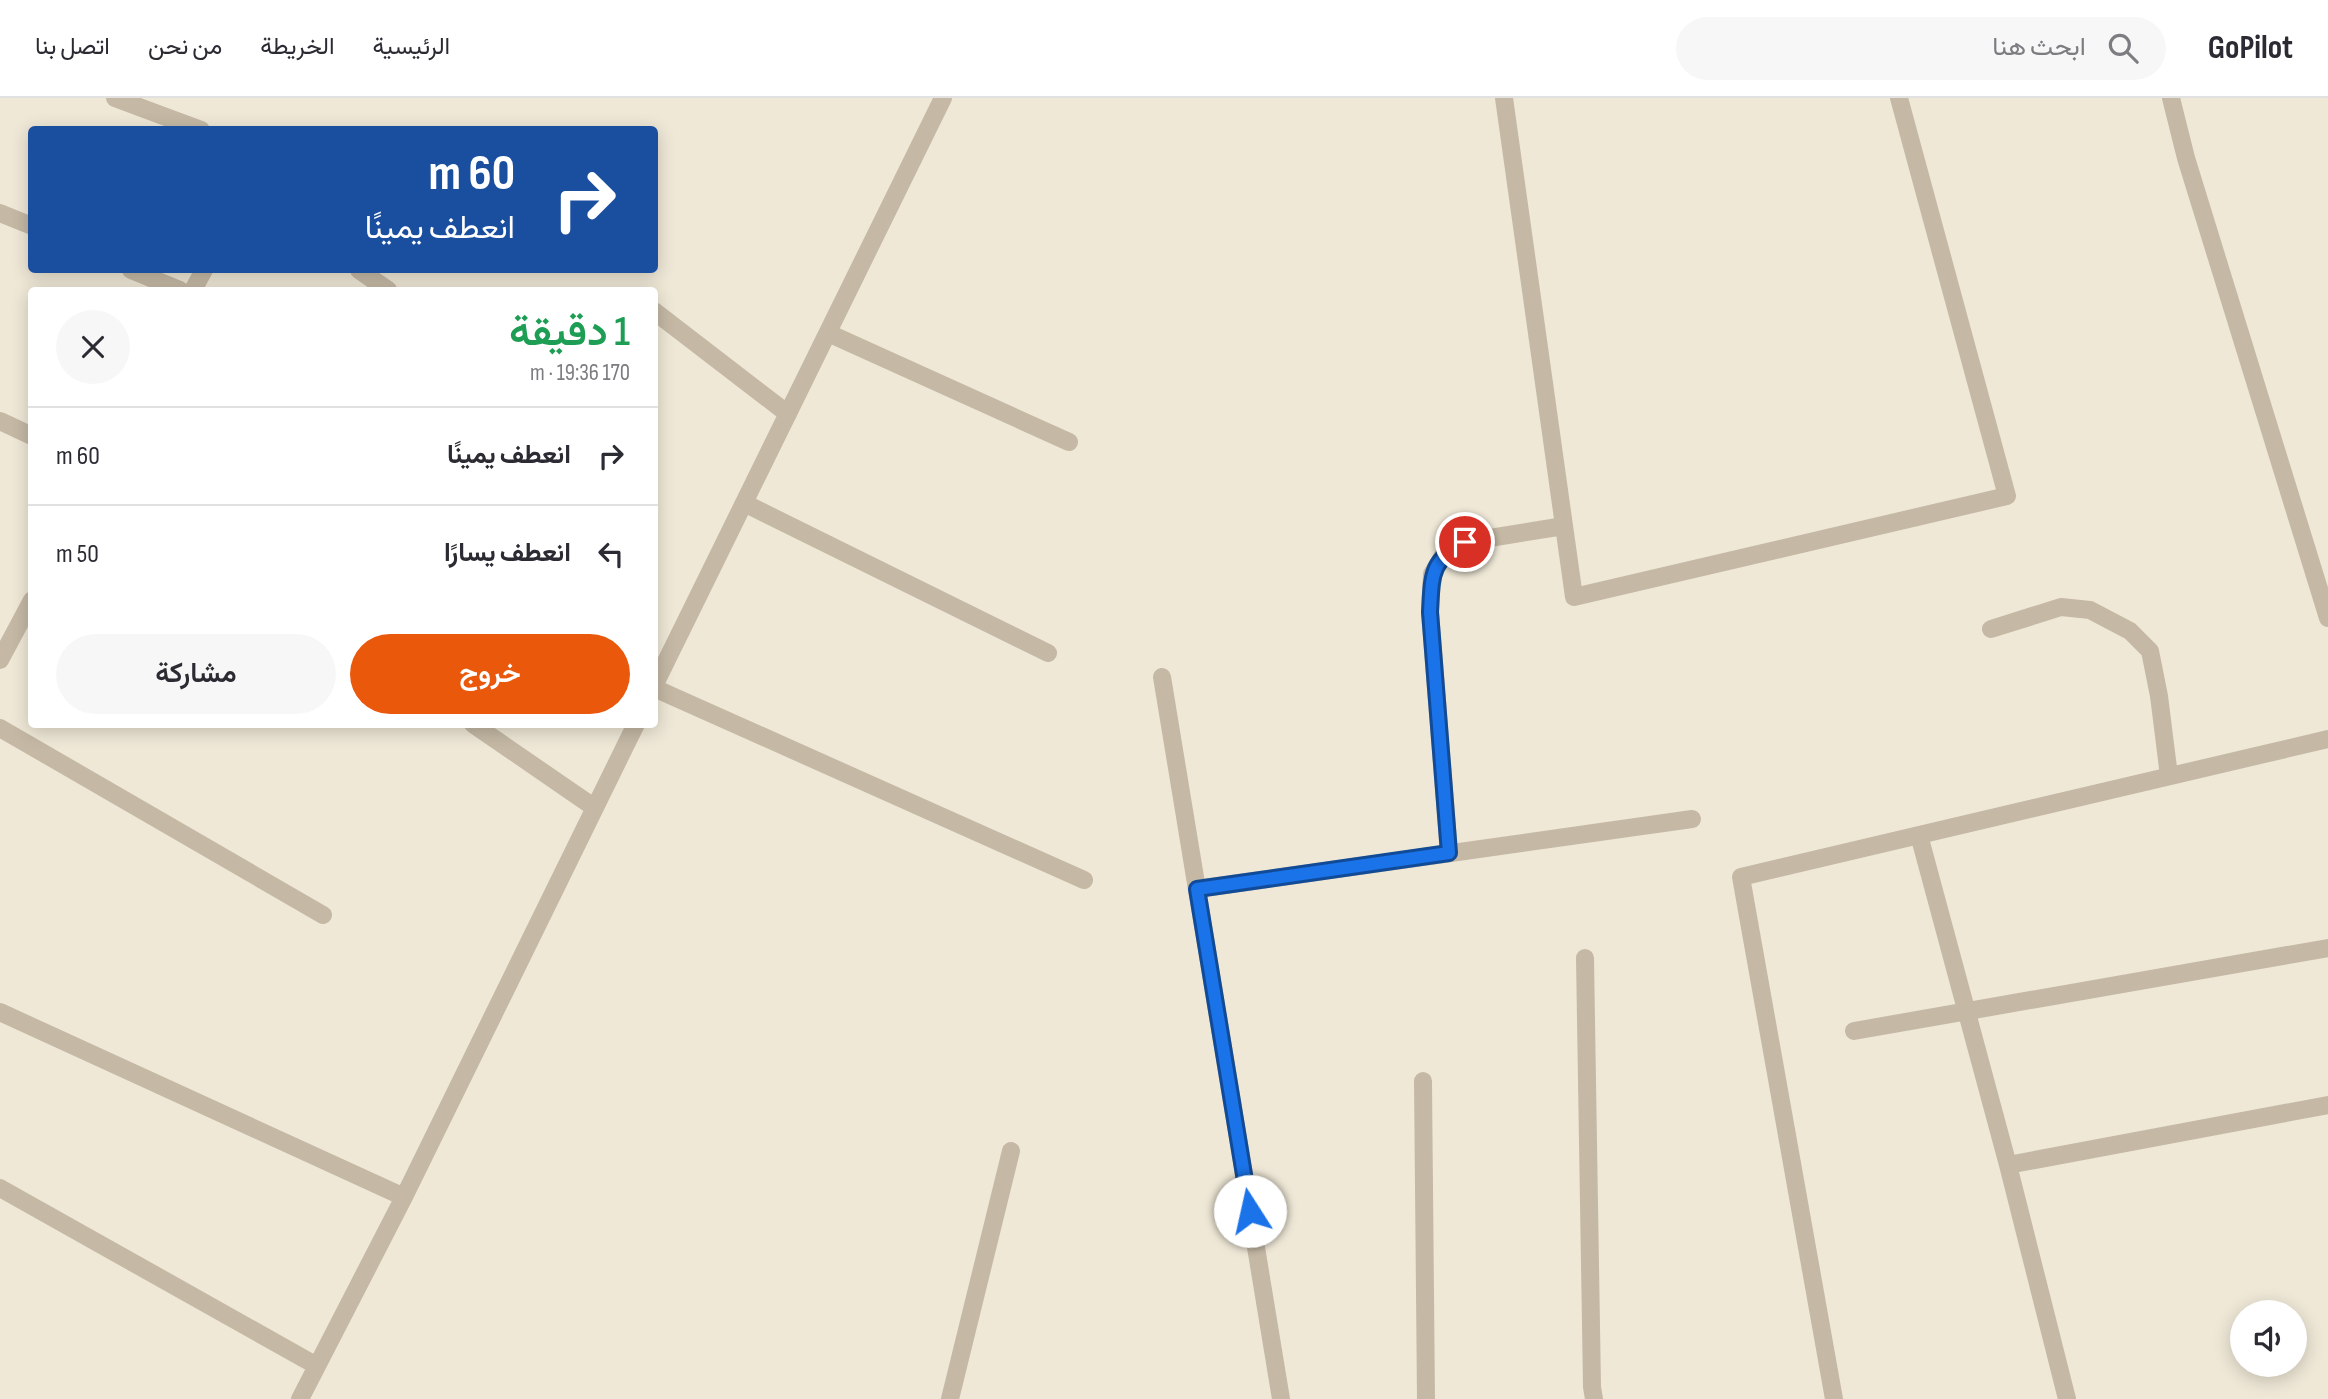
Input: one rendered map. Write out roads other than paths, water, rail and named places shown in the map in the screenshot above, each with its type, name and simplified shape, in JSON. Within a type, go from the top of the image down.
[{"type":"street","points":[[115,98],[190,126]]},
{"type":"street","points":[[658,679],[943,98]]},
{"type":"street","points":[[1504,98],[1574,597],[2007,496],[1899,98]]},
{"type":"street","points":[[2171,98],[2186,158],[2328,618]]},
{"type":"street","points":[[0,213],[28,224]]},
{"type":"street","points":[[138,273],[173,287]]},
{"type":"street","points":[[363,273],[384,287]]},
{"type":"street","points":[[658,314],[788,414]]},
{"type":"street","points":[[828,333],[1069,442]]},
{"type":"street","points":[[0,421],[28,434]]},
{"type":"street","points":[[744,503],[1048,653]]},
{"type":"street","points":[[1449,853],[1430,612],[1432,574],[1446,551],[1465,542],[1564,526]]},
{"type":"street","points":[[1991,629],[2061,607],[2090,610],[2130,631],[2150,651],[2159,696],[2169,776]]},
{"type":"street","points":[[0,660],[28,608]]},
{"type":"street","points":[[1161,677],[1281,1399]]},
{"type":"street","points":[[658,689],[1084,880]]},
{"type":"street","points":[[0,728],[323,915]]},
{"type":"street","points":[[479,728],[595,808]]},
{"type":"street","points":[[300,1399],[404,1197],[634,728]]},
{"type":"street","points":[[1834,1399],[1741,877],[2328,739]]},
{"type":"street","points":[[1197,889],[1692,818]]},
{"type":"street","points":[[1919,835],[2008,1165],[2067,1399]]},
{"type":"street","points":[[1854,1031],[2328,948]]},
{"type":"street","points":[[1585,958],[1589,1266],[1594,1399]]},
{"type":"street","points":[[0,1012],[404,1197]]},
{"type":"street","points":[[1423,1081],[1426,1399]]},
{"type":"street","points":[[2008,1165],[2328,1105]]},
{"type":"street","points":[[950,1399],[1011,1151]]},
{"type":"street","points":[[0,1188],[317,1366]]}]
